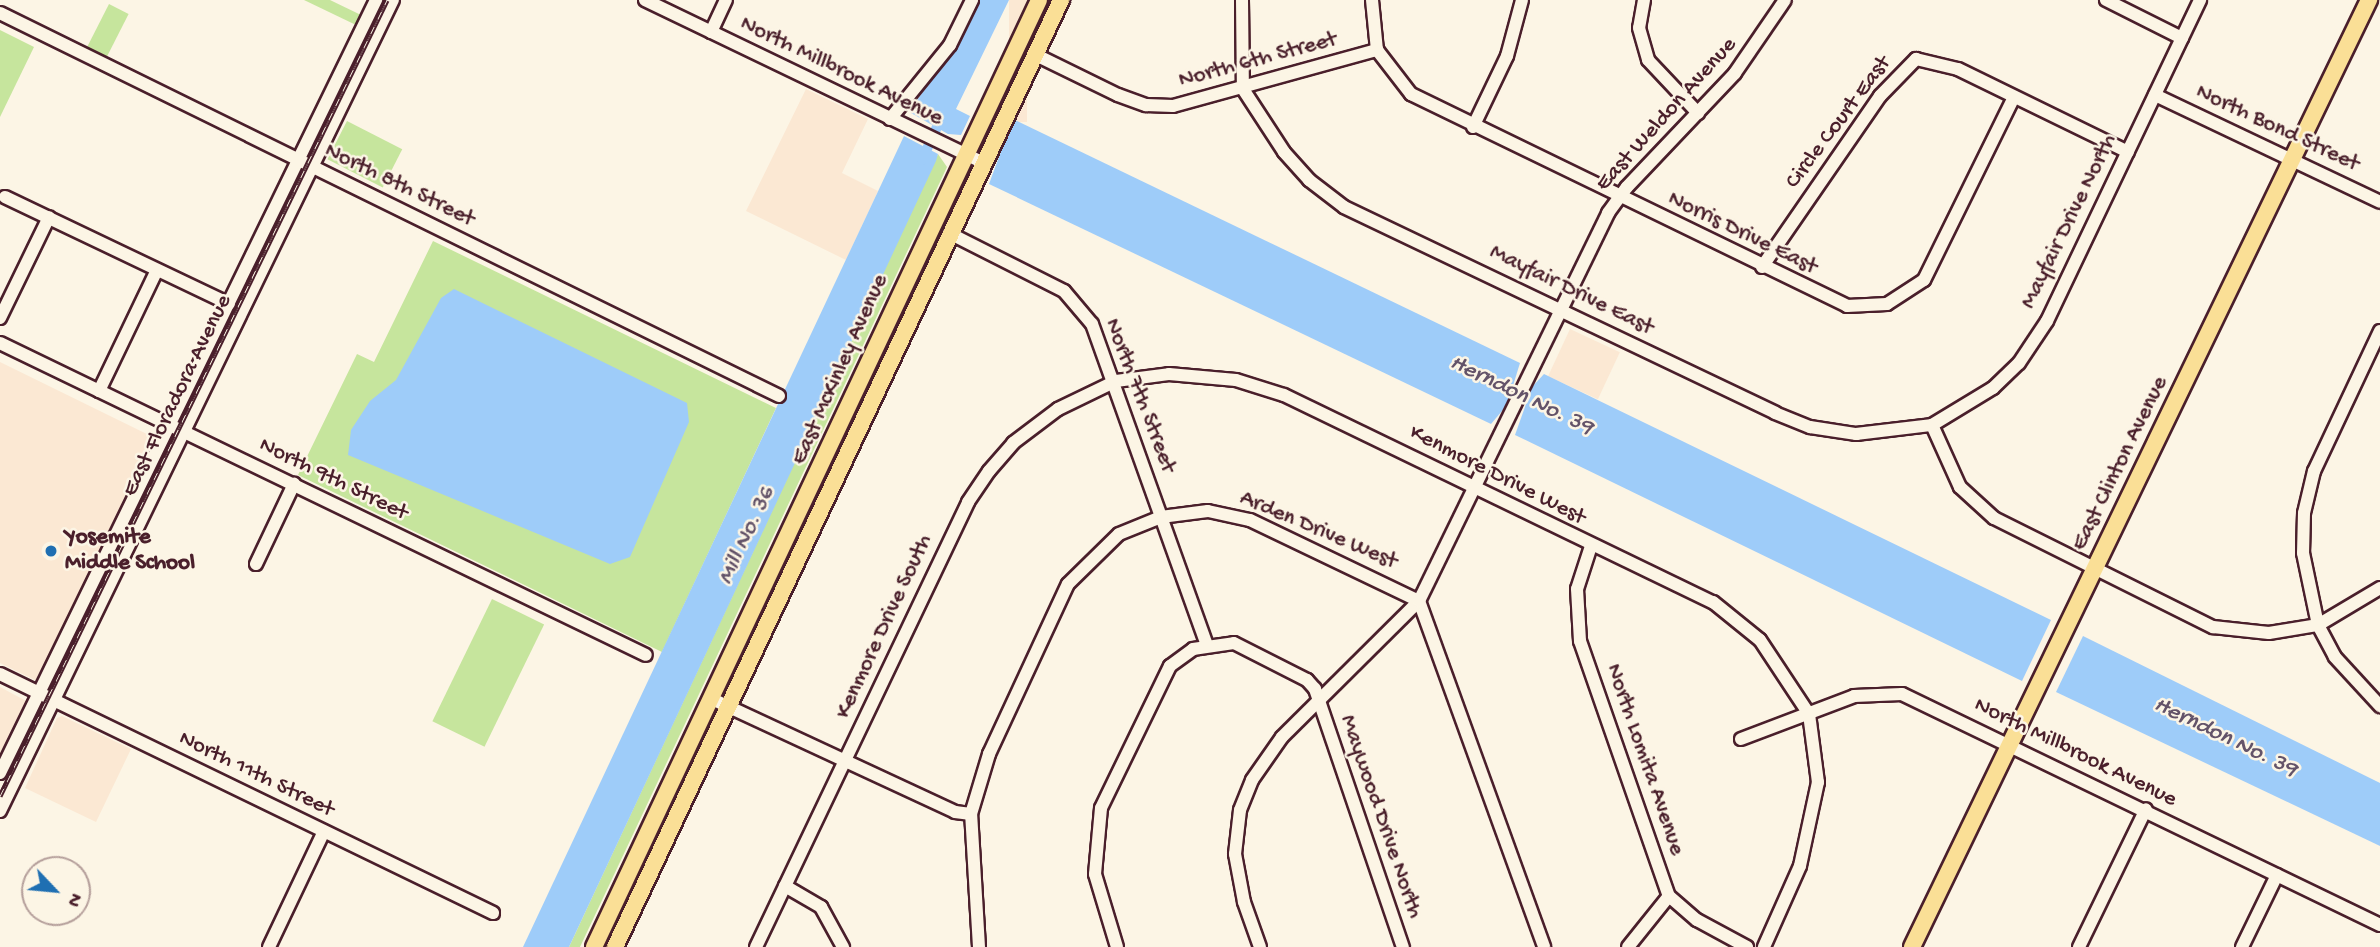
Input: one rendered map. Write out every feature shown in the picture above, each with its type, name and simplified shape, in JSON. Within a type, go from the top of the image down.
[{"type":"main road","name":"East McKinley Avenue","points":[[594,947],[1039,0]]},
{"type":"main road","points":[[1034,54],[1031,38],[1048,0]]},
{"type":"main road","name":"East McKinley Avenue","points":[[615,947],[1060,0]]},
{"type":"main road","name":"East Clinton Avenue","points":[[1912,947],[2369,0]]},
{"type":"main road","points":[[877,393],[883,360],[902,317],[897,303]]},
{"type":"street","name":"East Floradora Avenue","points":[[0,773],[376,0]]},
{"type":"street","name":"East Floradora Avenue","points":[[0,811],[393,0]]},
{"type":"street","name":"North Millbrook Avenue","points":[[645,0],[982,162]]},
{"type":"street","points":[[711,32],[726,0]]},
{"type":"street","points":[[890,119],[950,44],[972,0]]},
{"type":"street","points":[[1242,0],[1244,89]]},
{"type":"street","points":[[1372,0],[1377,50]]},
{"type":"street","points":[[1473,127],[1507,56],[1522,0]]},
{"type":"street","points":[[1644,0],[1639,28],[1644,52],[1698,113]]},
{"type":"street","name":"East Weldon Avenue","points":[[1260,947],[1238,879],[1235,854],[1240,810],[1265,758],[1419,601],[1618,198],[1751,55],[1785,0]]},
{"type":"street","points":[[2106,0],[2182,38]]},
{"type":"street","name":"Mayfair Drive North","points":[[1932,425],[1993,388],[2027,352],[2128,152],[2200,0]]},
{"type":"street","name":"North 8th Street","points":[[0,13],[779,396]]},
{"type":"street","name":"North 6th Street","points":[[1034,54],[1146,105],[1173,106],[1244,89],[1377,50]]},
{"type":"street","name":"Norris Drive East","points":[[1377,50],[1410,94],[1618,198],[1847,306],[1873,307],[1908,295],[1936,262],[2014,97]]},
{"type":"street","name":"Circle Court East","points":[[1762,267],[1880,96],[1916,59],[1958,69],[2128,152]]},
{"type":"street","name":"Mayfair Drive East","points":[[1244,89],[1284,152],[1309,180],[1344,207],[1810,427],[1878,434],[1932,425]]},
{"type":"street","name":"North Bond Street","points":[[2155,95],[2380,202]]},
{"type":"street","points":[[5,197],[229,304]]},
{"type":"street","points":[[0,318],[49,217]]},
{"type":"street","name":"North 7th Street","points":[[949,233],[1064,291],[1092,324],[1116,381],[1207,645]]},
{"type":"street","points":[[99,391],[157,270]]},
{"type":"street","points":[[2380,331],[2308,491],[2304,573],[2318,625],[2335,657],[2380,706]]},
{"type":"street","name":"North 9th Street","points":[[0,343],[646,655]]},
{"type":"street","name":"Kenmore Drive West","points":[[1116,381],[1202,374],[1260,386],[1476,487],[1591,546],[1713,602],[1760,640],[1809,714]]},
{"type":"street","name":"Kenmore Drive South","points":[[756,947],[968,502],[989,471],[1034,426],[1116,381]]},
{"type":"street","points":[[1932,425],[1951,472],[1982,510],[2095,570],[2213,627],[2269,633],[2318,625],[2380,588]]},
{"type":"street","points":[[256,564],[294,484]]},
{"type":"street","name":"Arden Drive West","points":[[979,947],[971,814],[989,754],[1068,584],[1105,544],[1161,517],[1208,511],[1250,520],[1419,601]]},
{"type":"street","name":"North Lomita Avenue","points":[[1591,546],[1577,589],[1580,641],[1669,896]]},
{"type":"street","points":[[1419,601],[1544,947]]},
{"type":"street","points":[[1117,947],[1095,874],[1101,808],[1161,677],[1181,656],[1207,645],[1234,643],[1307,680],[1320,700]]},
{"type":"street","name":"North 11th Street","points":[[0,674],[494,914]]},
{"type":"street","name":"North Millbrook Avenue","points":[[1741,738],[1854,696],[1902,694],[2146,809],[2380,925]]},
{"type":"street","points":[[712,699],[955,812],[971,814]]},
{"type":"street","name":"Maywood Drive North","points":[[1320,700],[1403,947]]},
{"type":"street","points":[[1764,947],[1800,866],[1818,782],[1809,714]]},
{"type":"street","points":[[2079,947],[2146,809]]},
{"type":"street","points":[[269,947],[324,831]]},
{"type":"street","points":[[2242,947],[2277,875]]},
{"type":"street","points":[[785,886],[821,907],[843,947]]},
{"type":"street","points":[[1628,947],[1669,896],[1697,920],[1747,947]]},
{"type":"shaded area","points":[[1009,0],[1027,0],[1027,122],[1009,122]]},
{"type":"shaded area","points":[[806,89],[868,119],[842,173],[878,191],[846,260],[746,211]]},
{"type":"shaded area","points":[[1570,329],[1620,352],[1598,399],[1548,376]]},
{"type":"shaded area","name":"Yosemite Middle School","points":[[0,362],[157,439],[39,682],[0,663]]},
{"type":"shaded area","points":[[0,687],[28,702],[0,762]]},
{"type":"shaded area","points":[[62,716],[131,749],[96,822],[25,788],[57,718]]},
{"type":"green space","points":[[304,0],[330,0],[361,15],[356,25]]},
{"type":"green space","points":[[109,4],[129,14],[106,58],[87,48]]},
{"type":"green space","points":[[0,30],[34,47],[0,117]]},
{"type":"green space","points":[[347,121],[402,149],[383,187],[327,159]]},
{"type":"green space","points":[[938,154],[947,167],[580,947],[569,947]]},
{"type":"green space","points":[[433,241],[776,408],[662,652],[298,475],[357,354],[374,362]]},
{"type":"green space","points":[[492,599],[544,624],[485,747],[432,721]]},
{"type":"water","points":[[978,0],[1009,0],[956,109],[970,116],[961,135],[948,134],[911,113],[911,108],[954,50]]},
{"type":"water","points":[[1013,119],[1520,363],[1507,405],[1491,424],[989,184]]},
{"type":"water","points":[[904,136],[938,154],[936,161],[569,947],[523,947]]},
{"type":"water","points":[[454,289],[687,403],[689,422],[630,557],[610,564],[348,455],[351,430],[370,401],[396,380],[441,298]]},
{"type":"water","points":[[1544,374],[2051,620],[2022,681],[1515,435],[1532,387]]},
{"type":"water","name":"Herndon No. 39","points":[[2083,636],[2380,783],[2380,846],[2056,692]]},
{"type":"waterway","name":"Mill No. 36","points":[[922,160],[941,118]]},
{"type":"railway","points":[[0,796],[387,0]]},
{"type":"place","name":"Yosemite Middle School","points":[[51,551]]}]
